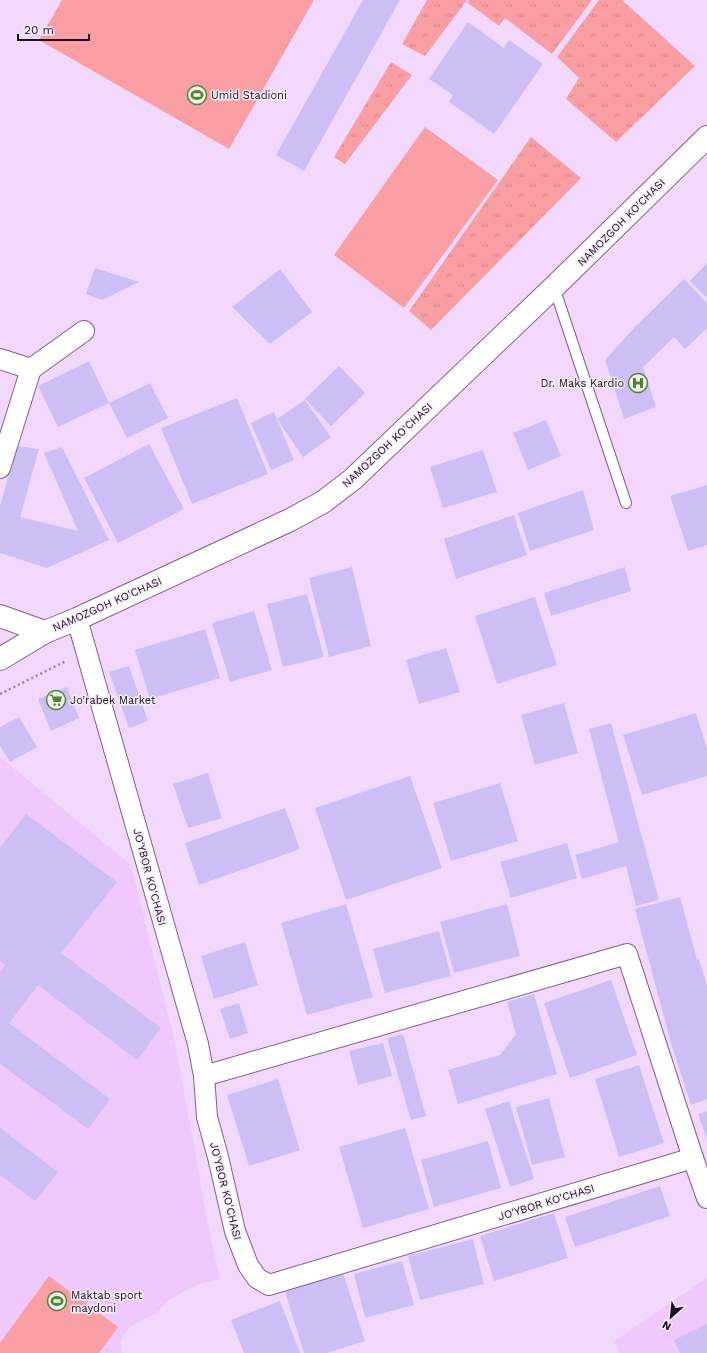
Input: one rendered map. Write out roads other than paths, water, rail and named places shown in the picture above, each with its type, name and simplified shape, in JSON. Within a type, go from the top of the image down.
[{"type":"street","name":"NAMOZGOH KO'CHASI","points":[[0,659],[45,632],[77,619],[290,520],[323,502],[352,479],[554,287],[707,137]]},
{"type":"street","points":[[0,468],[31,369],[84,331]]},
{"type":"street","points":[[0,359],[31,369]]},
{"type":"street","points":[[0,616],[45,632]]},
{"type":"street","name":"JO'YBOR KO'CHASI","points":[[77,619],[198,1044],[204,1076],[207,1117],[235,1231],[248,1265],[258,1278],[269,1284],[693,1158]]},
{"type":"street","points":[[204,1076],[627,954],[707,1198]]},
{"type":"lane","points":[[554,287],[626,503]]},
{"type":"place","name":"Umid Stadioni","points":[[197,95]]},
{"type":"place","name":"Dr. Maks Kardio","points":[[638,383]]},
{"type":"place","name":"Jo'rabek Market","points":[[56,700]]},
{"type":"place","name":"Maktab sport maydoni","points":[[57,1301]]}]
